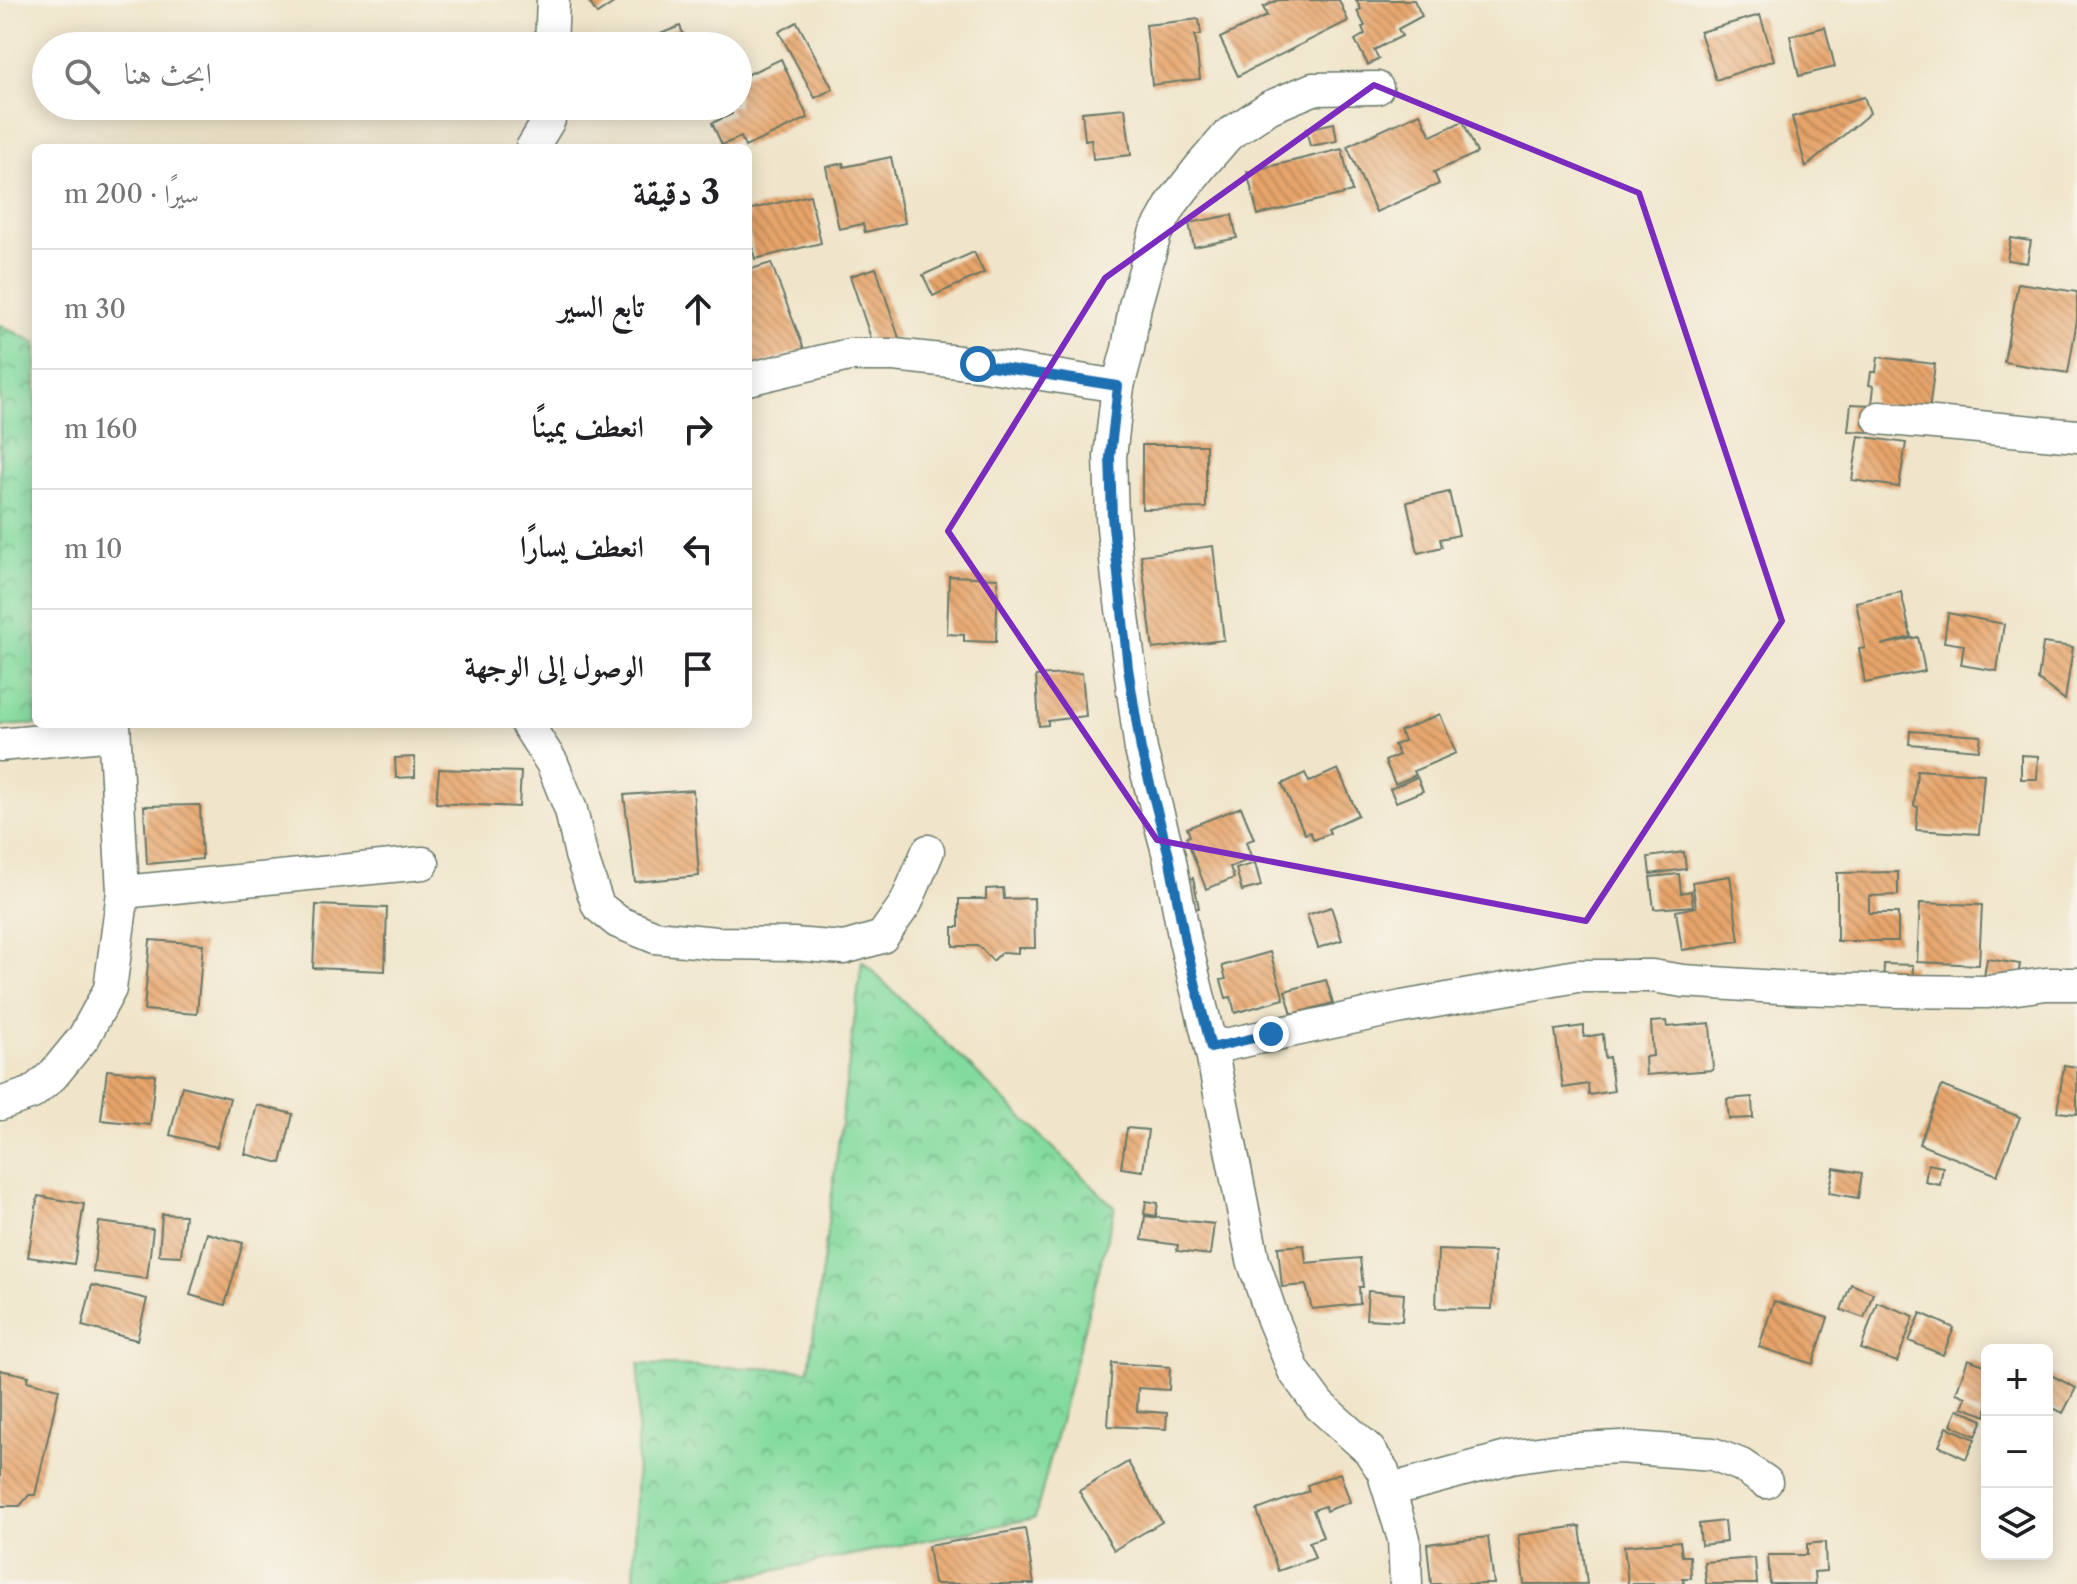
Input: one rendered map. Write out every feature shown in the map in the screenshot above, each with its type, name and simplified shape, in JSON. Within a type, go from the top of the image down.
[{"type":"street","points":[[552,32],[553,0]]},
{"type":"street","points":[[1377,88],[1313,89],[1270,107],[1228,135],[1173,202],[1155,234],[1135,306],[1118,386],[1110,457],[1112,517],[1128,668],[1141,750],[1169,856],[1253,1260],[1294,1371],[1319,1405],[1376,1458],[1390,1490],[1404,1539],[1406,1584]]},
{"type":"street","points":[[534,144],[549,120]]},
{"type":"street","points":[[752,378],[849,355],[894,355],[978,364],[1118,386]]},
{"type":"street","points":[[1879,418],[2077,436]]},
{"type":"street","points":[[530,728],[552,763],[571,810],[598,906],[618,922],[655,937],[716,943],[844,948],[882,937],[906,903],[928,851]]},
{"type":"street","points":[[0,745],[114,729],[123,892],[110,989],[84,1037],[53,1075],[32,1093],[0,1104]]},
{"type":"street","points":[[123,892],[423,863]]},
{"type":"street","points":[[1211,1048],[1402,1007],[1577,976],[1652,976],[1794,988],[1898,991],[1988,992],[2046,984],[2077,984]]},
{"type":"street","points":[[1390,1490],[1511,1457],[1559,1450],[1620,1447],[1713,1454],[1741,1465],[1766,1482]]},
{"type":"highlighted area","points":[[1374,85],[1639,193],[1782,621],[1586,921],[1157,840],[948,531],[1105,278]]},
{"type":"green space","points":[[0,325],[32,341],[32,724],[0,726]]},
{"type":"green space","points":[[862,961],[1115,1208],[1035,1518],[707,1584],[634,1584],[639,1364],[809,1370]]},
{"type":"building","points":[[588,0],[618,0],[597,14]]},
{"type":"building","points":[[1278,0],[1339,0],[1348,21],[1238,76],[1220,38],[1267,16],[1263,7]]},
{"type":"building","points":[[1356,0],[1414,0],[1422,16],[1398,29],[1402,36],[1374,50],[1379,59],[1368,65],[1355,40],[1365,34],[1362,27],[1365,26],[1357,11],[1361,9]]},
{"type":"building","points":[[1760,15],[1774,60],[1716,80],[1700,32]]},
{"type":"building","points":[[1199,19],[1201,35],[1195,35],[1200,79],[1152,85],[1146,25]]},
{"type":"building","points":[[797,22],[833,89],[815,98],[779,32]]},
{"type":"building","points":[[680,26],[682,32],[665,32]]},
{"type":"building","points":[[1825,27],[1835,67],[1799,76],[1790,36]]},
{"type":"building","points":[[781,59],[808,118],[752,144],[744,144],[741,137],[722,144],[712,123],[719,120],[752,120],[752,72]]},
{"type":"building","points":[[1864,97],[1870,113],[1806,167],[1792,117]]},
{"type":"building","points":[[1125,108],[1131,155],[1093,159],[1091,139],[1085,140],[1082,112]]},
{"type":"building","points":[[1420,113],[1431,136],[1463,121],[1477,153],[1434,172],[1439,184],[1376,212],[1347,146]]},
{"type":"building","points":[[1334,123],[1337,141],[1310,146],[1306,129]]},
{"type":"building","points":[[1342,149],[1352,192],[1258,215],[1247,172]]},
{"type":"building","points":[[891,157],[905,223],[865,232],[863,224],[839,229],[826,167],[843,163],[844,167]]},
{"type":"building","points":[[810,195],[821,243],[755,259],[752,209]]},
{"type":"building","points":[[1232,215],[1237,238],[1194,247],[1189,223]]},
{"type":"building","points":[[2011,238],[2031,241],[2027,263],[2007,260]]},
{"type":"building","points":[[974,252],[984,273],[933,296],[923,275]]},
{"type":"building","points":[[771,263],[804,349],[752,367],[752,269]]},
{"type":"building","points":[[876,268],[899,338],[874,347],[850,276]]},
{"type":"building","points":[[2018,283],[2077,292],[2077,320],[2068,373],[2004,362]]},
{"type":"building","points":[[1878,357],[1935,364],[1929,411],[1872,404],[1874,386],[1869,385],[1871,372],[1876,372]]},
{"type":"building","points":[[1851,404],[1870,405],[1868,432],[1848,431]]},
{"type":"building","points":[[1859,436],[1906,443],[1899,487],[1852,480]]},
{"type":"building","points":[[1142,445],[1206,445],[1206,508],[1142,509]]},
{"type":"building","points":[[1449,492],[1459,535],[1440,539],[1442,547],[1418,553],[1407,502]]},
{"type":"building","points":[[1213,546],[1224,640],[1153,649],[1141,555]]},
{"type":"building","points":[[949,576],[998,578],[996,642],[964,641],[964,635],[947,634]]},
{"type":"building","points":[[1901,592],[1911,637],[1881,645],[1918,637],[1925,671],[1865,683],[1859,649],[1865,648],[1856,602]]},
{"type":"building","points":[[1948,613],[2004,624],[1997,671],[1961,665],[1964,645],[1944,642]]},
{"type":"building","points":[[2043,643],[2073,647],[2065,700],[2038,680]]},
{"type":"building","points":[[1082,673],[1086,716],[1048,721],[1048,725],[1039,726],[1036,676]]},
{"type":"building","points":[[1440,714],[1456,753],[1414,771],[1416,775],[1395,784],[1385,761],[1399,755],[1394,745],[1404,741],[1400,731]]},
{"type":"building","points":[[1910,731],[1981,736],[1979,750],[1909,744]]},
{"type":"building","points":[[2021,755],[2038,756],[2037,779],[2021,779]]},
{"type":"building","points":[[415,757],[415,777],[396,778],[395,758]]},
{"type":"building","points":[[439,769],[521,772],[519,807],[436,803]]},
{"type":"building","points":[[1338,769],[1358,815],[1328,829],[1330,833],[1314,840],[1310,832],[1305,834],[1282,784],[1305,773],[1309,782]]},
{"type":"building","points":[[1917,770],[1984,774],[1979,834],[1916,830]]},
{"type":"building","points":[[1417,777],[1423,791],[1396,802],[1390,789]]},
{"type":"building","points":[[693,790],[699,876],[635,882],[624,795]]},
{"type":"building","points":[[200,805],[202,859],[147,864],[144,806]]},
{"type":"building","points":[[1241,807],[1254,839],[1246,842],[1252,859],[1230,867],[1234,878],[1206,889],[1186,837],[1190,836],[1187,828]]},
{"type":"building","points":[[1684,852],[1686,869],[1650,874],[1648,857]]},
{"type":"building","points":[[1255,863],[1261,886],[1242,891],[1236,869]]},
{"type":"building","points":[[1898,872],[1898,895],[1869,896],[1869,913],[1898,913],[1898,941],[1837,941],[1837,873]]},
{"type":"building","points":[[1679,874],[1681,893],[1691,891],[1693,906],[1654,909],[1650,877]]},
{"type":"building","points":[[1730,876],[1739,941],[1682,950],[1676,911],[1696,907],[1692,882]]},
{"type":"building","points":[[1193,878],[1199,908],[1183,911],[1177,882]]},
{"type":"building","points":[[1003,888],[1004,899],[1034,898],[1035,948],[1018,948],[1018,953],[1002,952],[993,961],[979,946],[953,946],[953,927],[959,927],[959,899],[986,899],[986,889]]},
{"type":"building","points":[[1920,903],[1982,905],[1979,965],[1917,962]]},
{"type":"building","points":[[316,905],[387,908],[385,971],[313,968]]},
{"type":"building","points":[[1331,907],[1342,940],[1318,948],[1307,915]]},
{"type":"building","points":[[150,940],[203,944],[197,1014],[144,1010]]},
{"type":"building","points":[[1270,952],[1284,999],[1235,1013],[1231,997],[1226,998],[1221,980],[1226,979],[1222,966]]},
{"type":"building","points":[[1987,959],[2020,964],[2017,982],[1984,977]]},
{"type":"building","points":[[1884,964],[1913,965],[1912,989],[1883,988]]},
{"type":"building","points":[[1326,980],[1333,1003],[1292,1014],[1285,991]]},
{"type":"building","points":[[1666,1021],[1667,1027],[1710,1023],[1713,1070],[1646,1075],[1645,1057],[1653,1056],[1651,1022]]},
{"type":"building","points":[[1584,1026],[1584,1037],[1603,1034],[1605,1058],[1609,1057],[1614,1091],[1589,1095],[1588,1084],[1563,1088],[1555,1030]]},
{"type":"building","points":[[2064,1065],[2077,1067],[2077,1114],[2057,1112]]},
{"type":"building","points":[[107,1070],[155,1075],[150,1125],[101,1120]]},
{"type":"building","points":[[182,1086],[230,1098],[217,1147],[170,1135]]},
{"type":"building","points":[[1942,1086],[2020,1117],[1997,1175],[1919,1144]]},
{"type":"building","points":[[1752,1097],[1753,1118],[1729,1119],[1727,1099]]},
{"type":"building","points":[[257,1105],[293,1114],[281,1163],[245,1154]]},
{"type":"building","points":[[1127,1128],[1148,1130],[1143,1171],[1121,1168]]},
{"type":"building","points":[[1928,1164],[1943,1167],[1940,1185],[1925,1182]]},
{"type":"building","points":[[1834,1168],[1862,1173],[1858,1198],[1829,1193]]},
{"type":"building","points":[[38,1196],[84,1204],[74,1264],[28,1257]]},
{"type":"building","points":[[1146,1201],[1158,1203],[1156,1216],[1144,1214]]},
{"type":"building","points":[[162,1214],[185,1215],[181,1256],[159,1255]]},
{"type":"building","points":[[1145,1216],[1214,1224],[1210,1255],[1177,1251],[1178,1245],[1142,1240]]},
{"type":"building","points":[[99,1222],[153,1229],[147,1279],[93,1272]]},
{"type":"building","points":[[207,1233],[243,1243],[225,1305],[190,1295]]},
{"type":"building","points":[[1304,1245],[1306,1263],[1360,1258],[1363,1287],[1359,1287],[1360,1304],[1312,1309],[1306,1285],[1282,1287],[1278,1247]]},
{"type":"building","points":[[1438,1250],[1494,1252],[1492,1309],[1436,1308]]},
{"type":"building","points":[[1851,1284],[1873,1293],[1864,1318],[1841,1310]]},
{"type":"building","points":[[92,1285],[147,1299],[137,1340],[82,1326]]},
{"type":"building","points":[[1368,1291],[1404,1294],[1402,1321],[1366,1319]]},
{"type":"building","points":[[1774,1301],[1828,1318],[1813,1364],[1759,1347]]},
{"type":"building","points":[[1877,1302],[1914,1316],[1897,1362],[1861,1349]]},
{"type":"building","points":[[1921,1313],[1954,1328],[1943,1355],[1909,1341]]},
{"type":"building","points":[[1968,1359],[1981,1364],[1981,1414],[1962,1407],[1966,1397],[1956,1393]]},
{"type":"building","points":[[1112,1363],[1170,1367],[1169,1390],[1138,1388],[1137,1411],[1167,1413],[1166,1429],[1108,1426]]},
{"type":"building","points":[[0,1370],[29,1376],[27,1381],[59,1389],[35,1495],[29,1495],[20,1506],[0,1506]]},
{"type":"building","points":[[2053,1376],[2076,1388],[2063,1413],[2053,1408]]},
{"type":"building","points":[[1958,1409],[1981,1419],[1976,1436],[1951,1425]]},
{"type":"building","points":[[1947,1427],[1975,1439],[1966,1459],[1939,1446]]},
{"type":"building","points":[[1128,1462],[1162,1522],[1114,1550],[1079,1491]]},
{"type":"building","points":[[1340,1473],[1350,1502],[1326,1511],[1325,1506],[1313,1510],[1323,1537],[1309,1542],[1315,1558],[1278,1571],[1257,1510],[1309,1491],[1307,1485]]},
{"type":"building","points":[[1724,1521],[1726,1542],[1701,1545],[1699,1524]]},
{"type":"building","points":[[1580,1526],[1587,1584],[1524,1584],[1518,1535]]},
{"type":"building","points":[[1025,1529],[1034,1584],[934,1584],[928,1546]]},
{"type":"building","points":[[1488,1537],[1494,1584],[1431,1584],[1427,1544]]},
{"type":"building","points":[[1680,1541],[1682,1556],[1690,1556],[1691,1578],[1683,1578],[1684,1584],[1628,1584],[1624,1546]]},
{"type":"building","points":[[1825,1542],[1826,1571],[1814,1572],[1815,1584],[1770,1584],[1768,1555],[1807,1555],[1807,1544]]},
{"type":"building","points":[[1755,1558],[1757,1584],[1706,1584],[1704,1562]]},
{"type":"route","points":[[978,364],[1118,386],[1110,457],[1112,517],[1128,668],[1141,750],[1169,856],[1185,941],[1211,1048],[1271,1034]]}]
